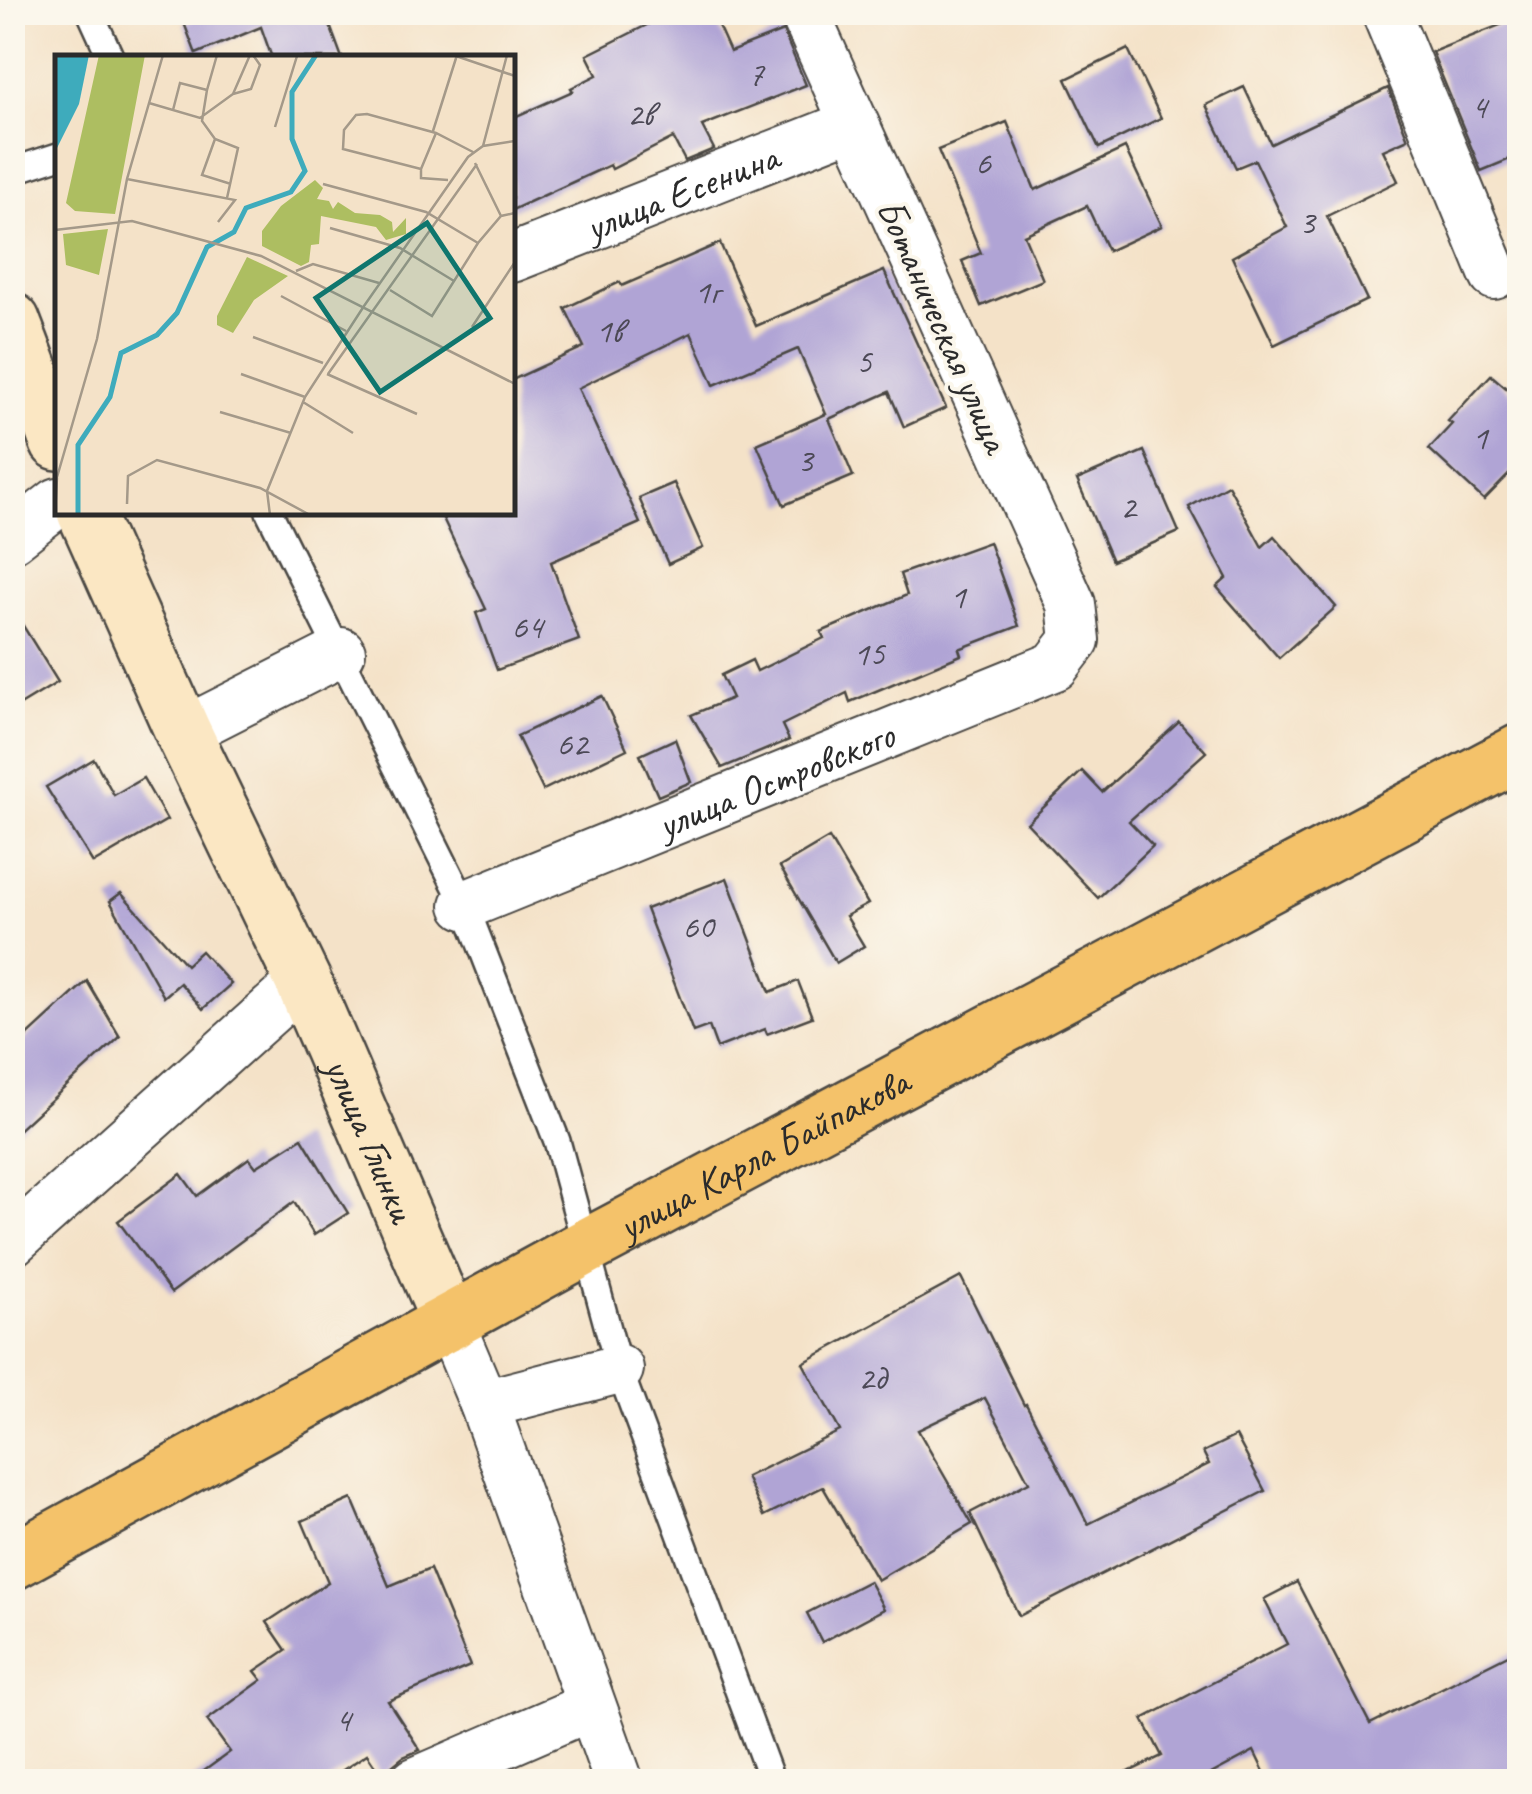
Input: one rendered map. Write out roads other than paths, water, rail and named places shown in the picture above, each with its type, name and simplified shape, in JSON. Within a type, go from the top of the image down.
[{"type":"main road","points":[[12,322],[55,434]]},
{"type":"main road","name":"улица Глинки","points":[[87,515],[183,732],[303,981],[450,1323]]},
{"type":"main road","name":"улица Карла Байпакова","points":[[12,1562],[586,1247],[1520,752]]},
{"type":"street","name":"Ботаническая улица","points":[[804,12],[1071,604],[1075,640]]},
{"type":"street","points":[[1386,12],[1494,275]]},
{"type":"street","name":"улица Есенина","points":[[515,257],[853,124]]},
{"type":"street","points":[[12,538],[55,504]]},
{"type":"street","name":"улица Островского","points":[[465,905],[1055,666],[1075,640]]},
{"type":"street","points":[[183,732],[340,652]]},
{"type":"street","points":[[12,1242],[303,981]]},
{"type":"street","name":"улица Глинки","points":[[450,1323],[484,1404],[619,1782]]},
{"type":"street","points":[[484,1404],[619,1369]]},
{"type":"street","points":[[415,1782],[591,1706]]},
{"type":"lane","points":[[90,12],[110,55]]},
{"type":"lane","points":[[12,171],[55,157]]},
{"type":"lane","points":[[271,515],[465,905],[557,1141],[619,1369],[772,1782]]}]
